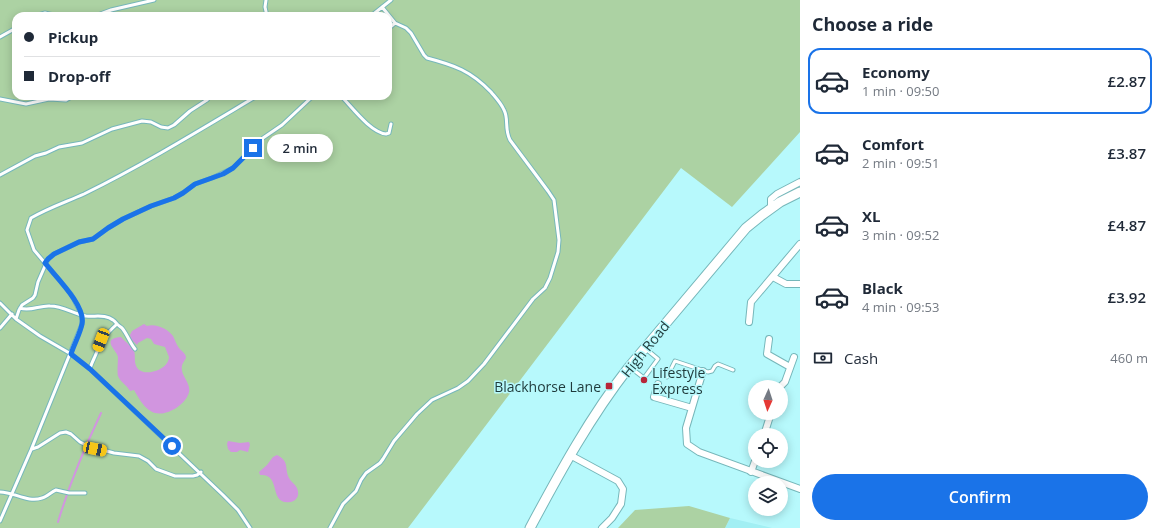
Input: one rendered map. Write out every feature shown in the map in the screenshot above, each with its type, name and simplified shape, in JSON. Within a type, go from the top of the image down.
[{"type":"main road","name":"High Road","points":[[530,528],[570,455],[589,424],[612,389],[644,348],[746,228],[780,202],[800,192]]},
{"type":"street","name":"High Road","points":[[771,208],[771,199],[777,194],[800,182]]},
{"type":"street","points":[[749,322],[751,302],[800,244]]},
{"type":"street","points":[[773,276],[786,284],[800,284]]},
{"type":"street","points":[[769,339],[767,354],[790,366]]},
{"type":"street","points":[[786,380],[794,357]]},
{"type":"street","points":[[703,371],[686,428],[687,444],[699,452],[800,489]]},
{"type":"street","points":[[658,384],[654,397],[692,408]]},
{"type":"street","points":[[570,455],[618,481],[623,490],[621,504],[612,518],[602,528]]},
{"type":"street","points":[[751,472],[752,468]]},
{"type":"lane","points":[[106,12],[154,0]]},
{"type":"lane","points":[[266,0],[266,12]]},
{"type":"lane","points":[[376,12],[391,0]]},
{"type":"lane","points":[[382,7],[386,12]]},
{"type":"lane","points":[[330,528],[344,504],[356,491],[366,473],[380,463],[394,441],[416,414],[432,400],[463,385],[484,364],[533,299],[545,288],[550,278],[558,252],[559,240],[554,200],[510,140],[506,128],[505,110],[479,80],[467,72],[457,67],[427,58],[411,33],[406,28],[395,23],[392,19]]},
{"type":"lane","points":[[0,37],[12,30]]},
{"type":"lane","points":[[0,99],[26,104],[44,100]]},
{"type":"lane","points":[[0,175],[35,156],[59,147],[82,143],[112,129],[142,121],[151,122],[160,127],[168,128],[207,100]]},
{"type":"lane","points":[[0,522],[71,354],[82,324],[82,315],[71,294],[34,250],[27,230],[31,218],[83,194],[139,164],[250,100]]},
{"type":"lane","points":[[16,319],[20,308],[25,302],[33,298],[35,295],[45,263],[54,254],[79,242],[93,239],[123,219],[151,206],[174,198],[195,184],[233,168],[263,138],[282,125],[309,100]]},
{"type":"lane","points":[[345,100],[361,118],[377,131],[386,134],[389,133],[392,124]]},
{"type":"lane","points":[[0,303],[16,319],[40,336],[71,354],[90,369],[200,472],[238,510],[250,528]]},
{"type":"lane","points":[[20,308],[30,310],[41,306],[55,306],[82,315],[107,317],[114,320],[122,328],[135,349]]},
{"type":"lane","points":[[0,328],[12,314]]},
{"type":"lane","points":[[90,369],[101,340],[117,324]]},
{"type":"lane","points":[[629,367],[644,378],[658,359],[644,348]]},
{"type":"lane","points":[[667,377],[675,360],[708,372],[719,364],[733,370]]},
{"type":"lane","points":[[31,450],[60,433],[66,432],[88,446],[114,453],[144,458],[156,469],[175,476],[193,476],[200,472]]},
{"type":"lane","points":[[0,492],[8,492],[31,499],[42,498],[56,490],[69,493],[85,493]]},
{"type":"shaded area","points":[[144,324],[147,326],[154,325],[162,327],[168,331],[186,356],[182,371],[189,387],[188,395],[177,408],[165,413],[159,414],[149,410],[134,390],[130,391],[118,376],[118,357],[111,345],[112,340],[115,338],[121,337],[131,347],[135,353],[136,367],[141,371],[153,372],[165,366],[168,362],[169,357],[165,347],[154,344],[151,339],[147,338],[137,345],[131,339],[130,335],[132,331]]},
{"type":"shaded area","points":[[228,441],[240,443],[249,442],[250,445],[248,452],[240,450],[237,452],[231,452],[228,449]]},
{"type":"shaded area","points":[[277,455],[284,460],[289,478],[298,491],[296,499],[290,502],[283,502],[279,499],[271,479],[267,476],[260,475],[259,472],[273,457]]},
{"type":"shaded area","points":[[730,518],[772,528],[725,528]]},
{"type":"green space","points":[[0,0],[800,0],[800,132],[732,207],[681,168],[408,528],[0,528]]},
{"type":"green space","points":[[689,506],[730,518],[725,528],[618,528],[635,510]]},
{"type":"waterway","points":[[58,522],[77,467],[101,413]]},
{"type":"place","name":"Lifestyle Express","points":[[644,380]]},
{"type":"place","name":"Blackhorse Lane","points":[[609,386]]},
{"type":"route","points":[[172,446],[90,369],[71,354],[82,324],[82,315],[71,294],[45,263],[54,254],[79,242],[93,239],[123,219],[151,206],[174,198],[195,184],[223,174],[233,168],[253,148]]}]
